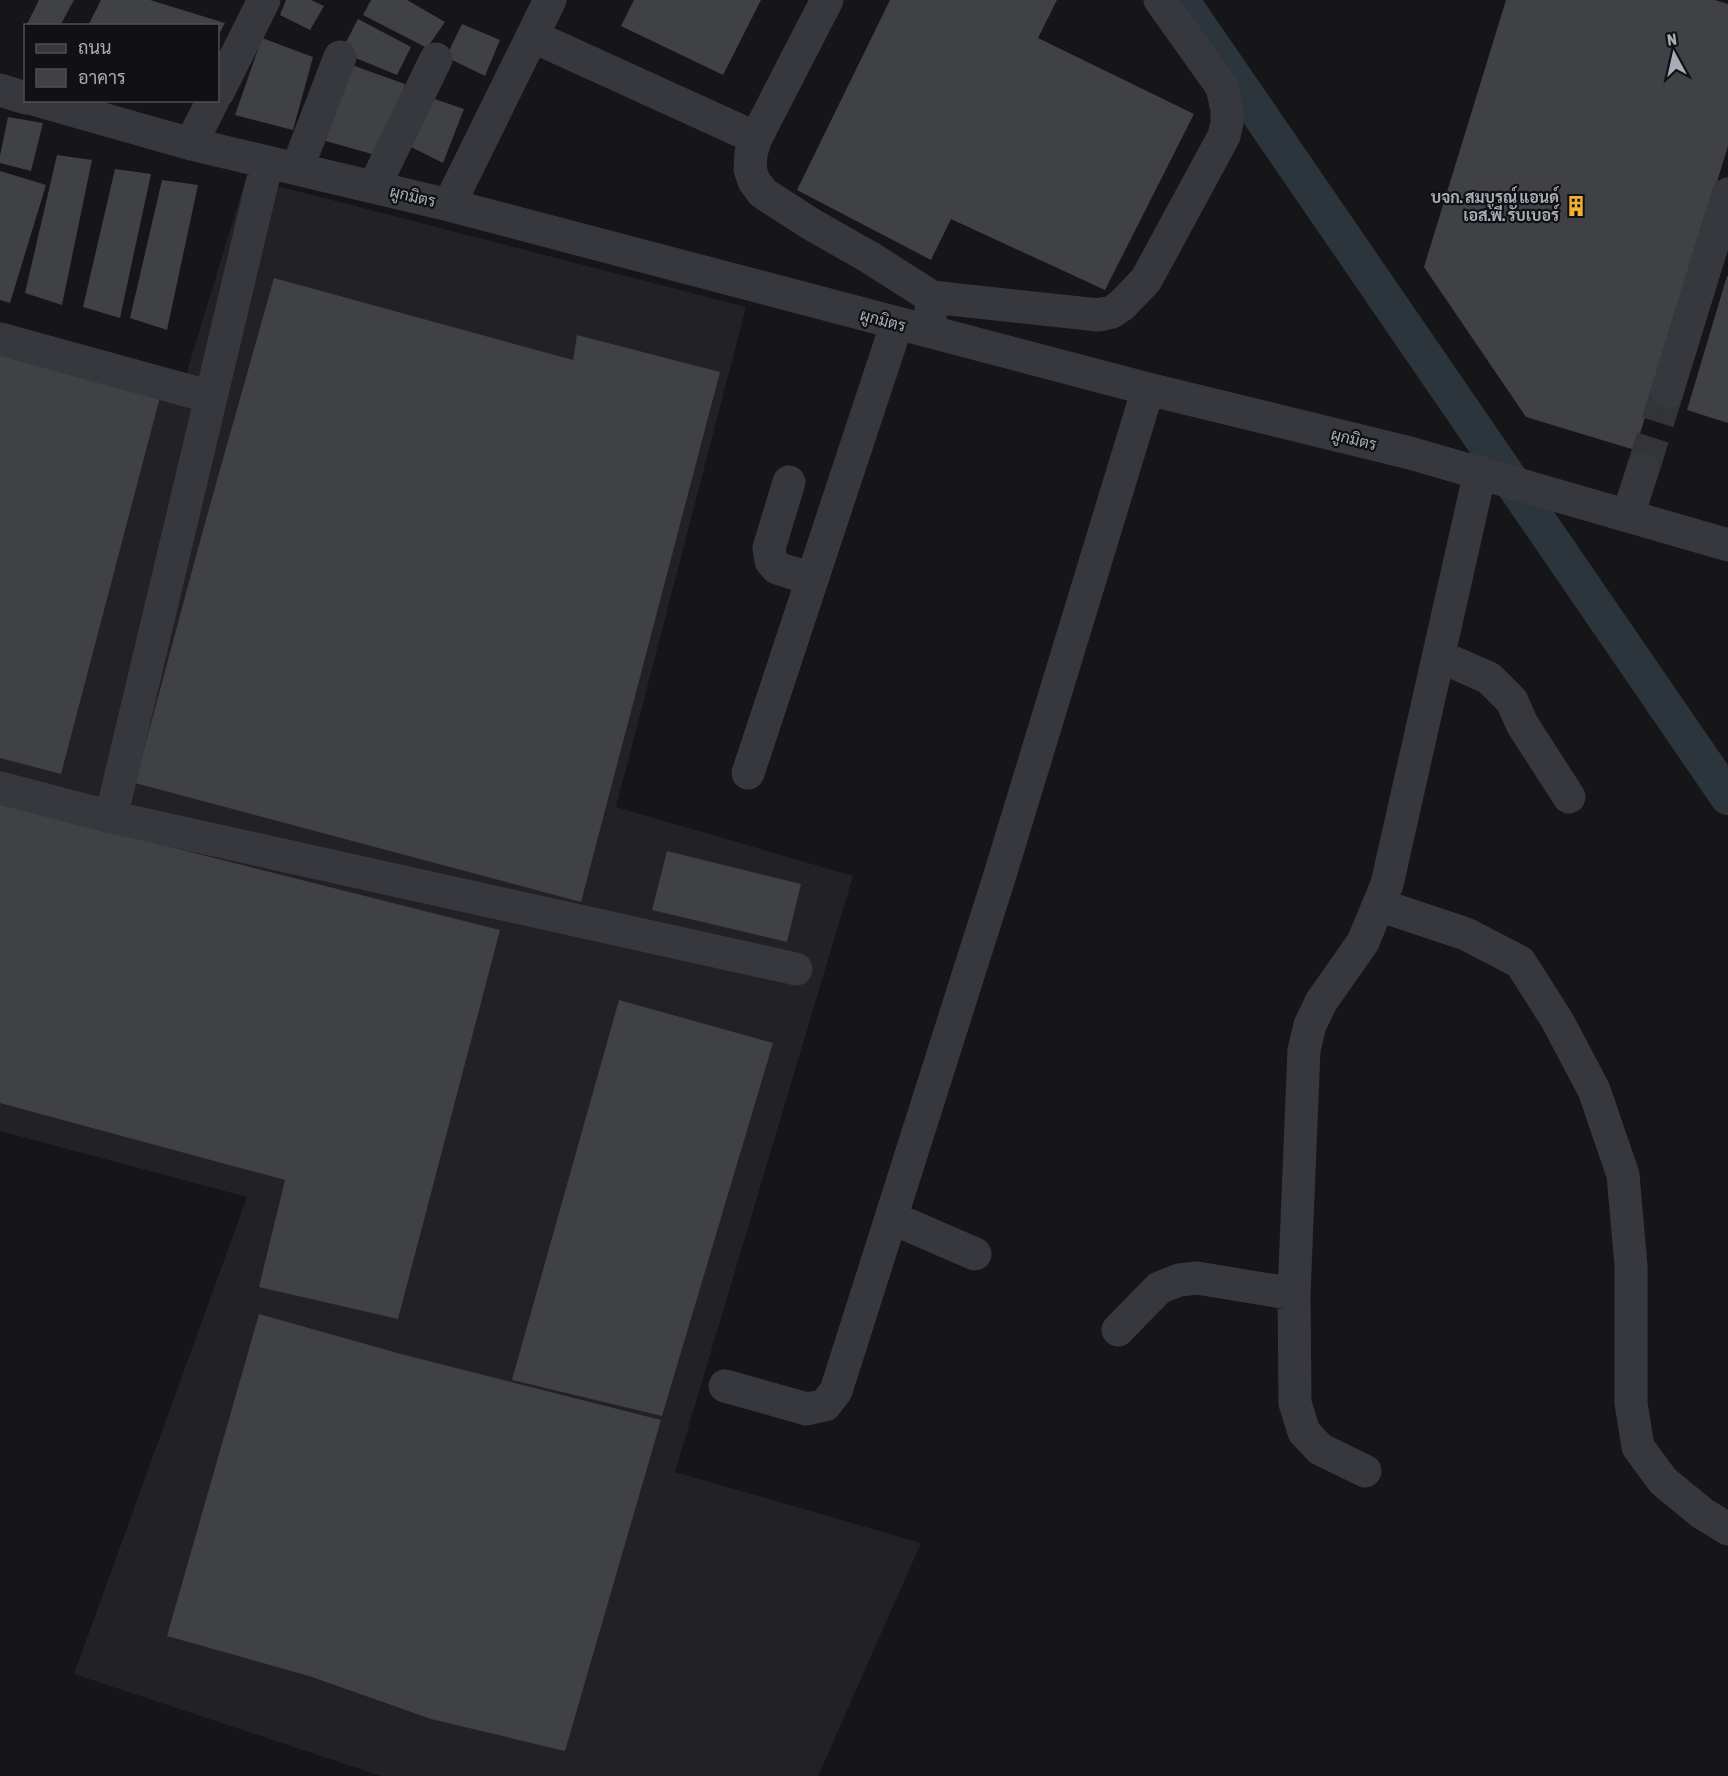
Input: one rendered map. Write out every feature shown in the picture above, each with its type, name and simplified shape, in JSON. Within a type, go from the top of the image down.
[{"type":"street","points":[[219,90],[264,0]]},
{"type":"street","points":[[449,205],[550,0]]},
{"type":"street","points":[[827,0],[756,138],[751,153],[750,169],[754,181],[763,194],[870,257],[931,297],[1098,315],[1112,312],[1122,305],[1146,280],[1224,136],[1227,123],[1222,87],[1160,0]]},
{"type":"street","points":[[532,36],[756,138]]},
{"type":"street","points":[[111,817],[211,397],[282,165],[340,57]]},
{"type":"street","points":[[374,187],[436,59]]},
{"type":"street","points":[[0,90],[24,97]]},
{"type":"street","name":"ผูกมิตร","points":[[43,102],[191,144],[449,205],[1148,389],[1410,453],[1728,545]]},
{"type":"street","points":[[191,144],[212,102]]},
{"type":"street","points":[[1667,392],[1728,194]]},
{"type":"street","points":[[929,332],[931,297]]},
{"type":"street","points":[[748,773],[897,323]]},
{"type":"street","points":[[0,339],[211,397]]},
{"type":"street","points":[[725,1386],[807,1409],[825,1405],[836,1391],[999,878],[1148,389]]},
{"type":"street","points":[[1628,515],[1643,469]]},
{"type":"street","points":[[1365,1471],[1320,1449],[1304,1432],[1295,1403],[1294,1294],[1304,1050],[1310,1025],[1321,1002],[1363,942],[1388,884],[1439,656],[1487,475]]},
{"type":"street","points":[[789,482],[769,548],[771,561],[777,568],[812,579]]},
{"type":"street","points":[[1439,656],[1489,678],[1512,701],[1522,724],[1569,797]]},
{"type":"street","points":[[0,788],[111,817],[796,969]]},
{"type":"street","points":[[1379,905],[1466,934],[1520,962],[1557,1020],[1594,1090],[1623,1175],[1631,1266],[1631,1402],[1638,1447],[1663,1481],[1702,1513],[1728,1530]]},
{"type":"street","points":[[892,1218],[975,1254]]},
{"type":"street","points":[[1118,1330],[1159,1288],[1179,1280],[1197,1278],[1294,1294]]},
{"type":"shaded area","points":[[246,178],[746,307],[616,807],[853,876],[675,1472],[921,1543],[818,1776],[381,1776],[74,1674],[247,1197],[0,1131],[0,323],[186,375]]},
{"type":"building","points":[[39,0],[74,0],[61,24],[27,24]]},
{"type":"building","points":[[101,0],[150,0],[225,23],[219,34],[219,24],[89,24]]},
{"type":"building","points":[[286,0],[311,0],[324,6],[310,30],[280,15]]},
{"type":"building","points":[[371,0],[407,0],[445,22],[427,48],[363,15]]},
{"type":"building","points":[[634,0],[761,0],[723,75],[621,26]]},
{"type":"building","points":[[890,0],[1057,0],[1038,38],[1194,114],[1105,290],[951,219],[931,260],[797,190]]},
{"type":"building","name":"บจก. สมบูรณ์ แอนด์ เอส.พี. รับเบอร์","points":[[1506,0],[1715,0],[1728,4],[1728,146],[1635,450],[1526,417],[1424,267]]},
{"type":"building","points":[[358,19],[411,47],[397,75],[341,52]]},
{"type":"building","points":[[462,24],[500,40],[485,76],[446,57]]},
{"type":"building","points":[[262,38],[313,57],[293,130],[235,115]]},
{"type":"building","points":[[349,64],[405,84],[379,156],[322,140]]},
{"type":"building","points":[[426,96],[464,109],[443,163],[409,146]]},
{"type":"building","points":[[8,117],[43,123],[31,171],[0,163]]},
{"type":"building","points":[[57,155],[92,160],[62,305],[25,293]]},
{"type":"building","points":[[115,169],[151,174],[120,318],[83,307]]},
{"type":"building","points":[[0,171],[46,185],[10,303],[0,300]]},
{"type":"building","points":[[162,180],[198,185],[167,330],[130,318]]},
{"type":"building","points":[[1728,276],[1728,423],[1687,410]]},
{"type":"building","points":[[274,278],[573,360],[577,335],[720,372],[581,902],[135,783]]},
{"type":"building","points":[[0,355],[160,397],[61,774],[0,758]]},
{"type":"building","points":[[0,804],[500,930],[398,1319],[259,1287],[285,1180],[0,1103]]},
{"type":"building","points":[[667,851],[801,884],[787,942],[652,910]]},
{"type":"building","points":[[619,1000],[773,1043],[662,1416],[512,1380]]},
{"type":"building","points":[[259,1314],[401,1354],[661,1420],[565,1751],[431,1719],[309,1676],[167,1636]]},
{"type":"waterway","points":[[1181,0],[1728,797]]},
{"type":"tunnel","points":[[1643,469],[1667,392]]},
{"type":"place","name":"บจก. สมบูรณ์ แอนด์ เอส.พี. รับเบอร์","points":[[1576,206]]}]
